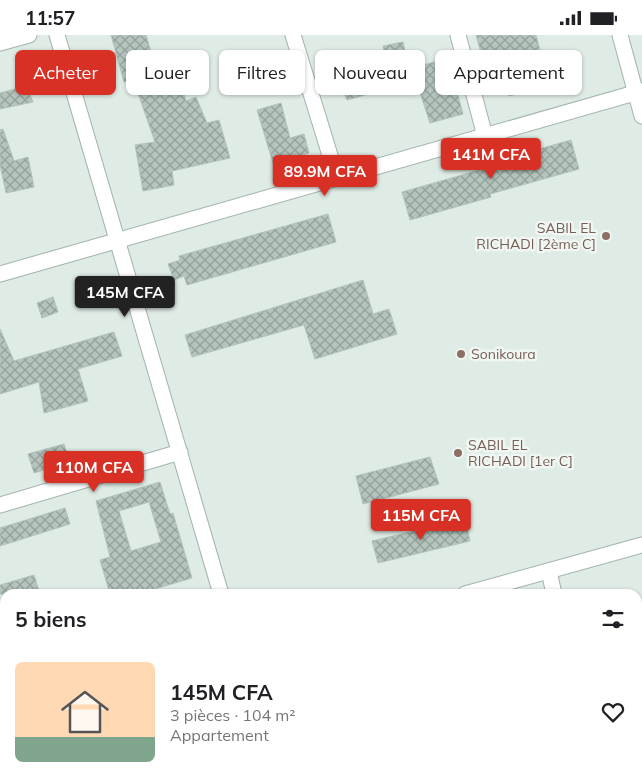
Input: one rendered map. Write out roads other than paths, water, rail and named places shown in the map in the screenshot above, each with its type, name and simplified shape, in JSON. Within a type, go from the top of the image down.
[{"type":"street","points":[[0,43],[29,35]]},
{"type":"street","points":[[57,35],[220,589]]},
{"type":"street","points":[[293,35],[337,178]]},
{"type":"street","points":[[458,35],[485,135]]},
{"type":"street","points":[[620,35],[639,91],[642,115]]},
{"type":"street","points":[[0,275],[639,91]]},
{"type":"street","points":[[0,505],[180,452]]},
{"type":"street","points":[[483,589],[642,545]]},
{"type":"street","points":[[549,571],[553,589]]},
{"type":"place","name":"SABIL EL RICHADI [2ème C]","points":[[606,236]]},
{"type":"place","name":"Sonikoura","points":[[461,354]]},
{"type":"place","name":"SABIL EL RICHADI [1er C]","points":[[458,453]]}]
